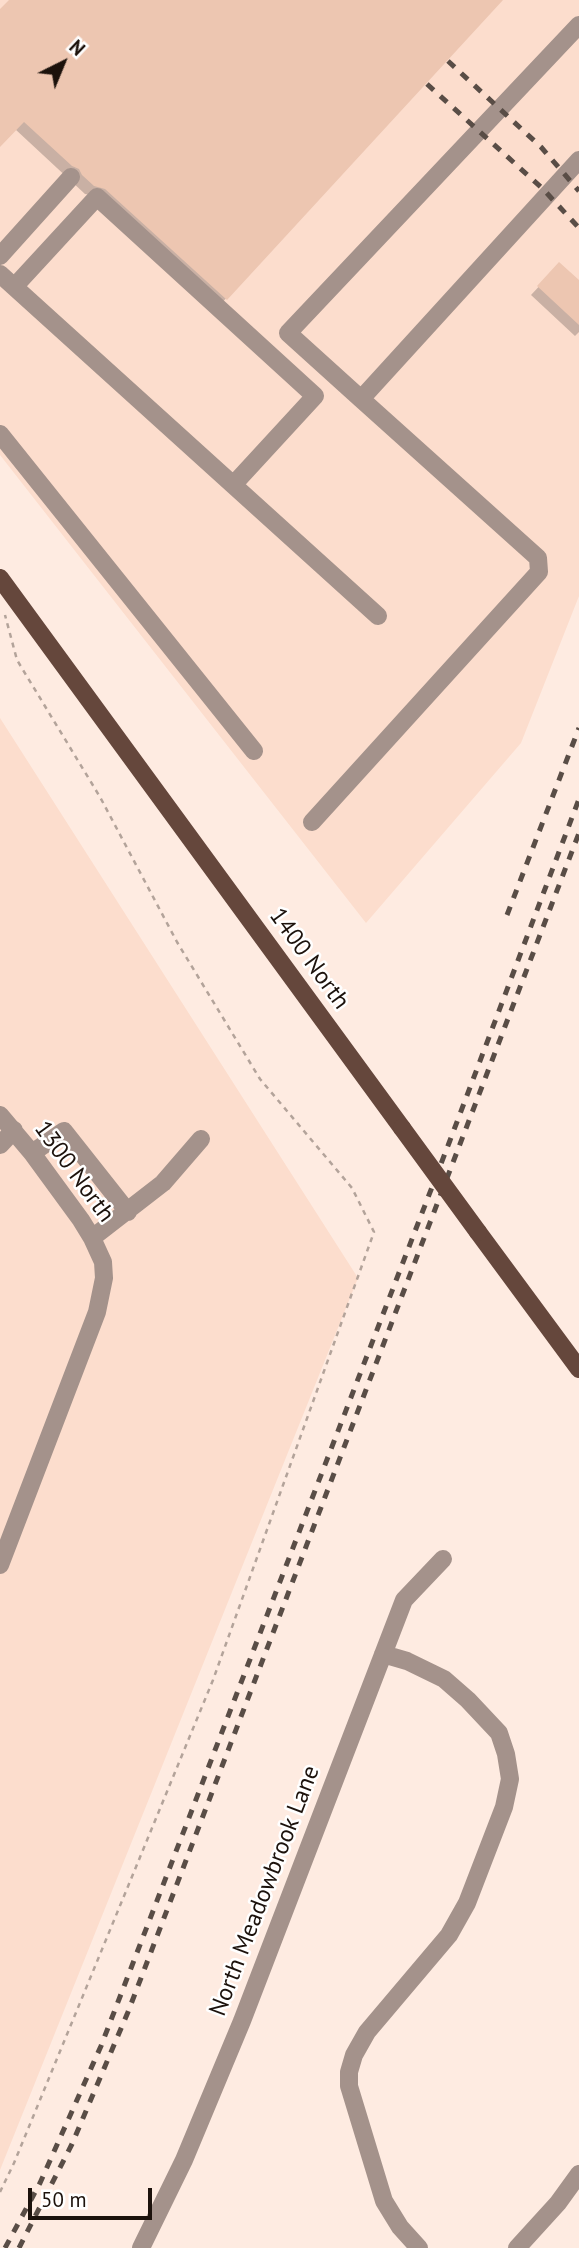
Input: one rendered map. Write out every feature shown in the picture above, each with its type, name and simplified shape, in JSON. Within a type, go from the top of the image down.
[{"type":"main road","name":"1400 North","points":[[0,578],[579,1369]]},
{"type":"street","points":[[312,822],[540,572],[538,558],[288,333],[579,25]]},
{"type":"street","points":[[361,398],[579,160]]},
{"type":"street","points":[[0,256],[71,177]]},
{"type":"street","points":[[15,286],[97,197],[314,396],[234,484]]},
{"type":"street","points":[[0,274],[378,616]]},
{"type":"street","points":[[0,434],[254,751]]},
{"type":"street","name":"1300 North","points":[[0,1115],[32,1153],[92,1238],[103,1262],[104,1278],[97,1312],[0,1565]]},
{"type":"street","points":[[0,1145],[14,1130]]},
{"type":"street","points":[[32,1153],[64,1131],[128,1212]]},
{"type":"street","points":[[92,1238],[163,1183],[201,1139]]},
{"type":"street","name":"North Meadowbrook Lane","points":[[141,2248],[184,2160],[242,2021],[404,1600],[443,1559]]},
{"type":"street","points":[[383,1654],[407,1661],[444,1679],[468,1700],[499,1733],[510,1779],[504,1807],[467,1903],[449,1935],[367,2032],[354,2055],[349,2072],[349,2086],[384,2201],[400,2227],[419,2248]]},
{"type":"street","points":[[517,2248],[558,2203],[579,2174]]},
{"type":"path","points":[[0,2192],[213,1680],[374,1232],[352,1188],[260,1079],[177,942],[100,797],[16,660],[3,609]]},
{"type":"shaded area","points":[[0,0],[579,0],[579,596],[521,743],[366,923],[0,455]]},
{"type":"shaded area","points":[[0,718],[358,1278],[0,2170]]},
{"type":"building","points":[[9,0],[503,0],[227,300],[105,189],[94,186],[79,169],[72,166],[24,122],[0,147],[0,9]]},
{"type":"building","points":[[559,262],[579,280],[579,325],[537,286]]},
{"type":"railway","points":[[448,61],[541,147],[579,191]]},
{"type":"railway","points":[[427,84],[543,189],[579,228]]},
{"type":"railway","points":[[507,915],[579,728]]},
{"type":"railway","points":[[5,2248],[40,2183],[101,2046],[579,799]]},
{"type":"railway","points":[[19,2248],[72,2144],[128,2012],[579,833]]}]
